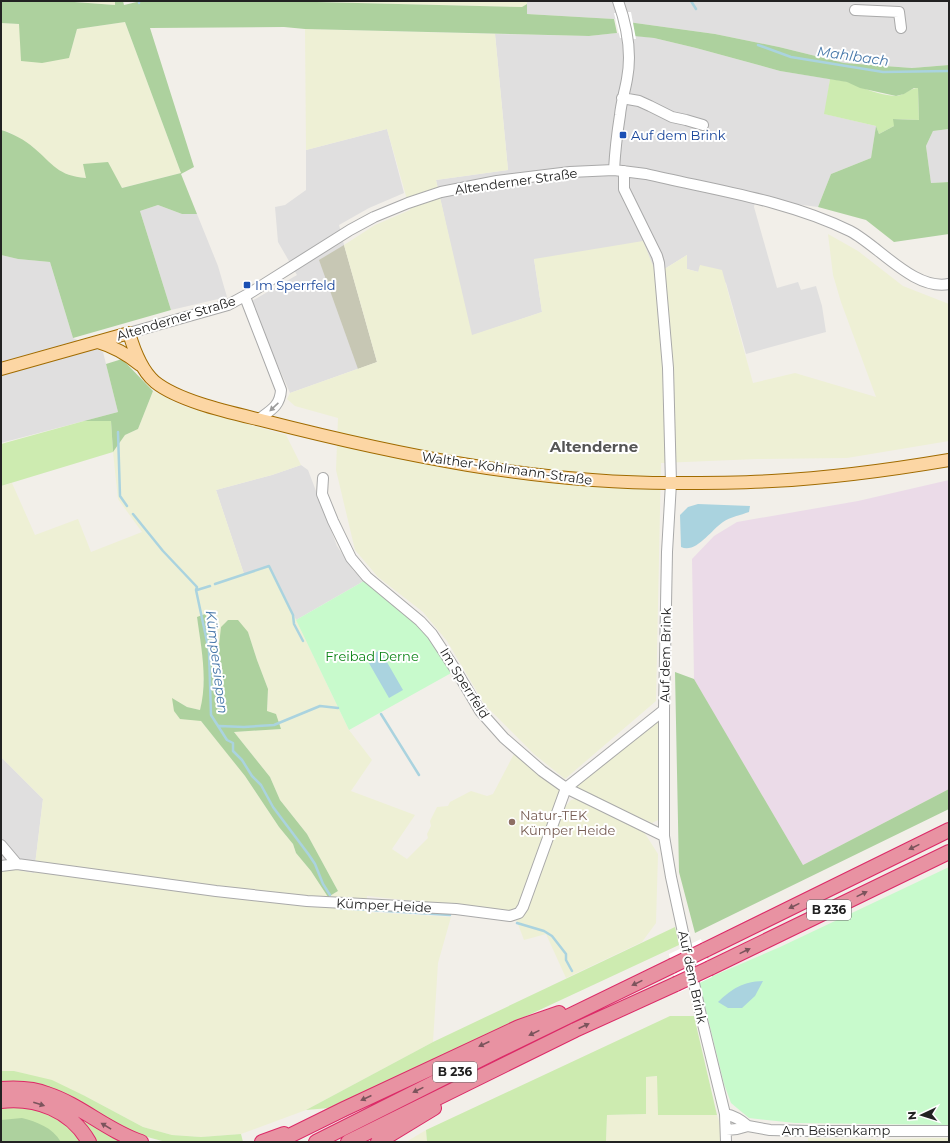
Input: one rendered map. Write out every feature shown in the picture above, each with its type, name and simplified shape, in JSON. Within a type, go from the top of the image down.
[{"type":"highway","name":"B 236","points":[[316,1142],[408,1095],[949,830]]},
{"type":"highway","name":"B 236","points":[[348,1142],[575,1030],[710,968],[949,852]]},
{"type":"highway","points":[[277,1142],[519,1027],[552,1015],[595,1004]]},
{"type":"highway","points":[[378,1142],[434,1108],[473,1080]]},
{"type":"highway","points":[[1,1089],[17,1088],[46,1093],[112,1129],[141,1142]]},
{"type":"highway","points":[[1,1101],[24,1100],[37,1102],[54,1109],[68,1117],[85,1135],[89,1142]]},
{"type":"highway","points":[[262,1142],[315,1123]]},
{"type":"main road","name":"Walther-Kohlmann-Straße","points":[[129,333],[142,366],[155,382],[171,392],[199,402],[322,435],[407,454],[500,470],[585,479],[671,483],[750,482],[794,480],[898,468],[949,460]]},
{"type":"main road","name":"Altenderner Straße","points":[[1,369],[129,333]]},
{"type":"main road","points":[[98,342],[112,346],[127,354],[142,366]]},
{"type":"street","name":"Auf dem Brink","points":[[618,1],[628,39],[629,61],[617,135],[619,170],[624,189],[657,256],[660,267],[668,368],[671,483],[667,552],[664,710],[664,836],[671,877],[703,1027],[725,1114],[726,1142]]},
{"type":"street","points":[[898,1],[901,28]]},
{"type":"street","points":[[855,10],[899,12]]},
{"type":"street","points":[[622,98],[639,101],[672,117],[703,125]]},
{"type":"street","name":"Altenderner Straße","points":[[129,333],[220,307],[245,297],[350,230],[374,217],[408,203],[441,192],[497,181],[570,172],[619,170],[646,174],[734,193],[778,205],[817,217],[851,232],[921,280],[942,285],[949,284]]},
{"type":"street","points":[[245,297],[281,390],[278,404],[259,419]]},
{"type":"street","name":"Im Sperrfeld","points":[[323,478],[322,494],[351,558],[366,577],[420,621],[432,634],[458,672],[480,711],[504,738],[542,771],[566,788],[664,836]]},
{"type":"street","points":[[566,788],[664,710]]},
{"type":"street","name":"Kümper Heide","points":[[1,866],[17,864],[255,895],[307,900],[456,909],[510,916],[519,913],[524,907],[566,788]]},
{"type":"street","points":[[1,844],[17,864]]},
{"type":"street","name":"Am Beisenkamp","points":[[725,1114],[741,1120],[748,1126]]},
{"type":"street","name":"Am Beisenkamp","points":[[726,1130],[748,1126],[770,1130],[808,1131],[949,1131]]},
{"type":"shaded area","points":[[61,1],[115,1],[116,5]]},
{"type":"shaded area","points":[[276,1],[527,1],[527,4],[522,7]]},
{"type":"shaded area","points":[[527,1],[949,1],[949,65],[912,68],[844,63],[779,47],[715,34],[614,19],[527,14]]},
{"type":"shaded area","points":[[125,22],[181,173],[121,188],[87,178],[67,175],[54,168],[33,147],[9,132],[1,130],[1,23],[19,24],[69,58],[77,29]]},
{"type":"shaded area","points":[[305,29],[495,34],[508,170],[436,180],[472,335],[542,312],[534,259],[643,241],[654,268],[666,268],[687,255],[687,269],[698,272],[700,265],[722,270],[753,383],[795,373],[876,397],[841,302],[833,275],[828,234],[858,251],[903,286],[949,304],[949,441],[847,458],[757,459],[661,463],[656,701],[565,779],[534,754],[485,705],[447,641],[423,612],[378,577],[355,550],[336,470],[338,418],[295,406],[287,399],[290,393],[377,362],[344,245],[375,225],[410,210],[387,129],[306,150]]},
{"type":"shaded area","points":[[617,33],[654,38],[780,71],[830,79],[825,114],[876,126],[871,158],[831,174],[818,207],[756,197],[754,207],[777,288],[798,282],[801,290],[816,286],[822,306],[826,332],[746,354],[726,283],[700,266],[699,272],[687,269],[687,255],[666,268],[534,259],[542,312],[471,336],[436,180],[508,170],[495,34],[589,36]]},
{"type":"shaded area","points":[[387,129],[404,193],[369,208],[339,225],[377,362],[290,393],[250,302],[297,275],[278,242],[275,207],[285,205],[306,190],[306,150]]},
{"type":"shaded area","points":[[949,129],[949,182],[931,183],[926,146],[933,131]]},
{"type":"shaded area","points":[[158,205],[182,214],[197,214],[218,266],[227,297],[171,310],[140,211]]},
{"type":"shaded area","points":[[344,245],[377,362],[358,369],[319,260]]},
{"type":"shaded area","points":[[1,255],[18,259],[50,262],[73,338],[103,352],[118,412],[1,443]]},
{"type":"shaded area","points":[[153,391],[183,406],[286,435],[301,465],[272,475],[216,490],[244,574],[270,566],[349,730],[372,760],[351,791],[415,815],[392,849],[407,859],[428,838],[427,834],[431,826],[430,821],[437,807],[448,806],[450,802],[471,791],[487,796],[493,794],[515,752],[559,787],[561,792],[519,908],[514,912],[367,896],[366,912],[451,917],[438,963],[433,1042],[306,1110],[241,1134],[201,1137],[172,1135],[143,1127],[85,1096],[14,1071],[1,1071],[1,871],[11,869],[34,873],[43,799],[1,757],[1,486],[12,483],[35,535],[78,519],[91,552],[142,532],[118,499],[113,452],[125,435],[138,429]],"holes":[[[197,617],[209,620],[214,646],[248,632],[268,689],[267,712],[281,729],[234,732],[270,777],[280,800],[307,834],[338,891],[328,897],[311,871],[296,853],[293,844],[279,827],[245,776],[201,721],[172,698],[187,707],[200,710],[203,698],[204,663]]]},
{"type":"shaded area","points":[[301,465],[308,470],[337,546],[353,570],[364,581],[296,620],[270,567],[244,574],[216,490],[272,475]]},
{"type":"shaded area","points":[[949,480],[949,789],[803,865],[694,679],[692,559],[714,536],[737,522],[858,501]]},
{"type":"shaded area","points":[[657,719],[661,724],[658,820],[652,823],[575,788],[579,781]]},
{"type":"shaded area","points":[[1,757],[43,799],[34,873],[11,869],[1,871]]},
{"type":"shaded area","points":[[576,799],[644,832],[658,854],[656,923],[642,942],[566,978],[546,934],[524,940],[516,919],[527,910],[565,807],[571,800]]},
{"type":"shaded area","points":[[658,1076],[658,1115],[717,1115],[720,1124],[720,1142],[593,1142],[606,1141],[607,1115],[646,1114],[646,1077]]},
{"type":"shaded area","points":[[426,1130],[427,1142],[406,1142]]},
{"type":"shaded area","points":[[808,1138],[876,1139],[876,1142],[808,1142]]},
{"type":"shaded area","points":[[949,1138],[949,1142],[877,1142],[877,1140]]},
{"type":"green space","points":[[1,1],[61,1],[115,5],[115,1],[123,1],[124,5],[141,1],[276,1],[522,7],[527,4],[527,14],[614,19],[617,33],[589,36],[305,29],[284,27],[150,28],[194,167],[181,174],[197,214],[182,214],[158,205],[140,211],[171,310],[73,338],[50,262],[18,259],[1,255],[1,130],[27,142],[51,164],[69,175],[86,178],[83,164],[108,162],[122,188],[181,173],[125,22],[77,29],[69,58],[42,63],[21,61],[19,24],[1,23]]},
{"type":"green space","points":[[628,22],[715,34],[779,47],[844,63],[912,68],[949,65],[949,129],[933,131],[926,146],[931,183],[949,182],[949,234],[894,242],[866,220],[818,207],[831,174],[871,158],[876,126],[879,134],[894,126],[893,119],[919,120],[918,88],[914,88],[904,94],[896,96],[860,88],[847,82],[780,71],[696,48],[654,38],[634,36]]},
{"type":"green space","points":[[830,79],[846,81],[877,93],[895,96],[918,88],[919,120],[894,119],[894,126],[879,134],[876,126],[824,114]]},
{"type":"green space","points":[[122,359],[153,391],[138,429],[125,435],[113,452],[111,421],[84,421],[118,412],[106,364]]},
{"type":"green space","points":[[84,421],[111,421],[113,452],[1,486],[1,444]]},
{"type":"green space","name":"Freibad Derne","points":[[364,581],[411,620],[433,641],[453,672],[349,730],[296,620]]},
{"type":"green space","points":[[205,614],[209,622],[214,646],[219,645],[221,627],[228,620],[238,620],[248,632],[268,689],[267,711],[276,714],[281,729],[234,732],[270,777],[280,800],[307,834],[338,891],[328,897],[311,871],[296,853],[293,844],[279,827],[245,776],[201,721],[180,719],[174,711],[172,698],[187,707],[200,710],[204,675],[197,617]]},
{"type":"green space","points":[[675,672],[694,679],[803,865],[949,789],[949,809],[695,933],[679,872]]},
{"type":"green space","points":[[949,867],[949,1125],[795,1123],[749,1118],[731,1103],[724,1084],[699,982],[780,947]]},
{"type":"green space","points":[[675,927],[679,945],[329,1108],[306,1110],[433,1042]]},
{"type":"green space","points":[[670,1016],[694,1016],[717,1115],[658,1115],[657,1076],[646,1077],[646,1114],[607,1115],[606,1141],[427,1142],[426,1130]]},
{"type":"green space","points":[[1,1071],[14,1071],[52,1080],[143,1127],[172,1135],[201,1137],[241,1134],[243,1142],[166,1142],[136,1134],[107,1120],[63,1093],[38,1084],[1,1081]]},
{"type":"green space","points":[[43,1097],[130,1142],[93,1142],[78,1120]]},
{"type":"green space","points":[[9,1106],[31,1108],[50,1115],[67,1126],[81,1142],[1,1142],[1,1108]]},
{"type":"green space","points":[[22,1118],[39,1123],[49,1129],[61,1142],[1,1142],[1,1120]]},
{"type":"water","points":[[698,504],[750,506],[749,512],[726,520],[698,544],[687,548],[681,547],[680,515],[688,507]]},
{"type":"water","points":[[380,650],[403,690],[389,698],[366,658]]},
{"type":"water","points":[[763,981],[755,996],[742,1008],[728,1008],[718,1002],[728,993],[743,984]]},
{"type":"pier","points":[[631,12],[636,39],[620,38],[614,13]]},
{"type":"pier","points":[[701,939],[712,977],[678,993],[669,954]]},
{"type":"waterway","name":"Mahlbach","points":[[691,1],[696,9]]},
{"type":"waterway","name":"Mahlbach","points":[[758,45],[791,57],[883,72],[949,71]]},
{"type":"waterway","name":"Kümpersiepen","points":[[118,432],[120,496],[127,506]]},
{"type":"waterway","name":"Kümpersiepen","points":[[133,514],[163,551],[197,587],[196,590],[209,651],[211,715],[227,740],[233,743],[233,751],[242,760],[252,776],[261,785],[273,807],[315,864],[323,884],[330,895]]},
{"type":"waterway","points":[[215,584],[269,566],[293,615],[294,624],[303,641]]},
{"type":"waterway","points":[[197,590],[210,586]]},
{"type":"waterway","points":[[219,726],[244,727],[274,725],[320,706],[338,708]]},
{"type":"waterway","points":[[381,714],[419,775]]},
{"type":"waterway","name":"Kümpersiepen","points":[[338,907],[450,915]]},
{"type":"waterway","name":"Kümpersiepen","points":[[517,923],[544,931],[552,936],[566,954],[566,960],[572,971]]},
{"type":"place","name":"Auf dem Brink","points":[[623,135]]},
{"type":"place","name":"Im Sperrfeld","points":[[247,285]]},
{"type":"place","name":"Natur-TEK Kümper Heide","points":[[512,822]]},
{"type":"district","name":"Altenderne","points":[[594,447]]}]
